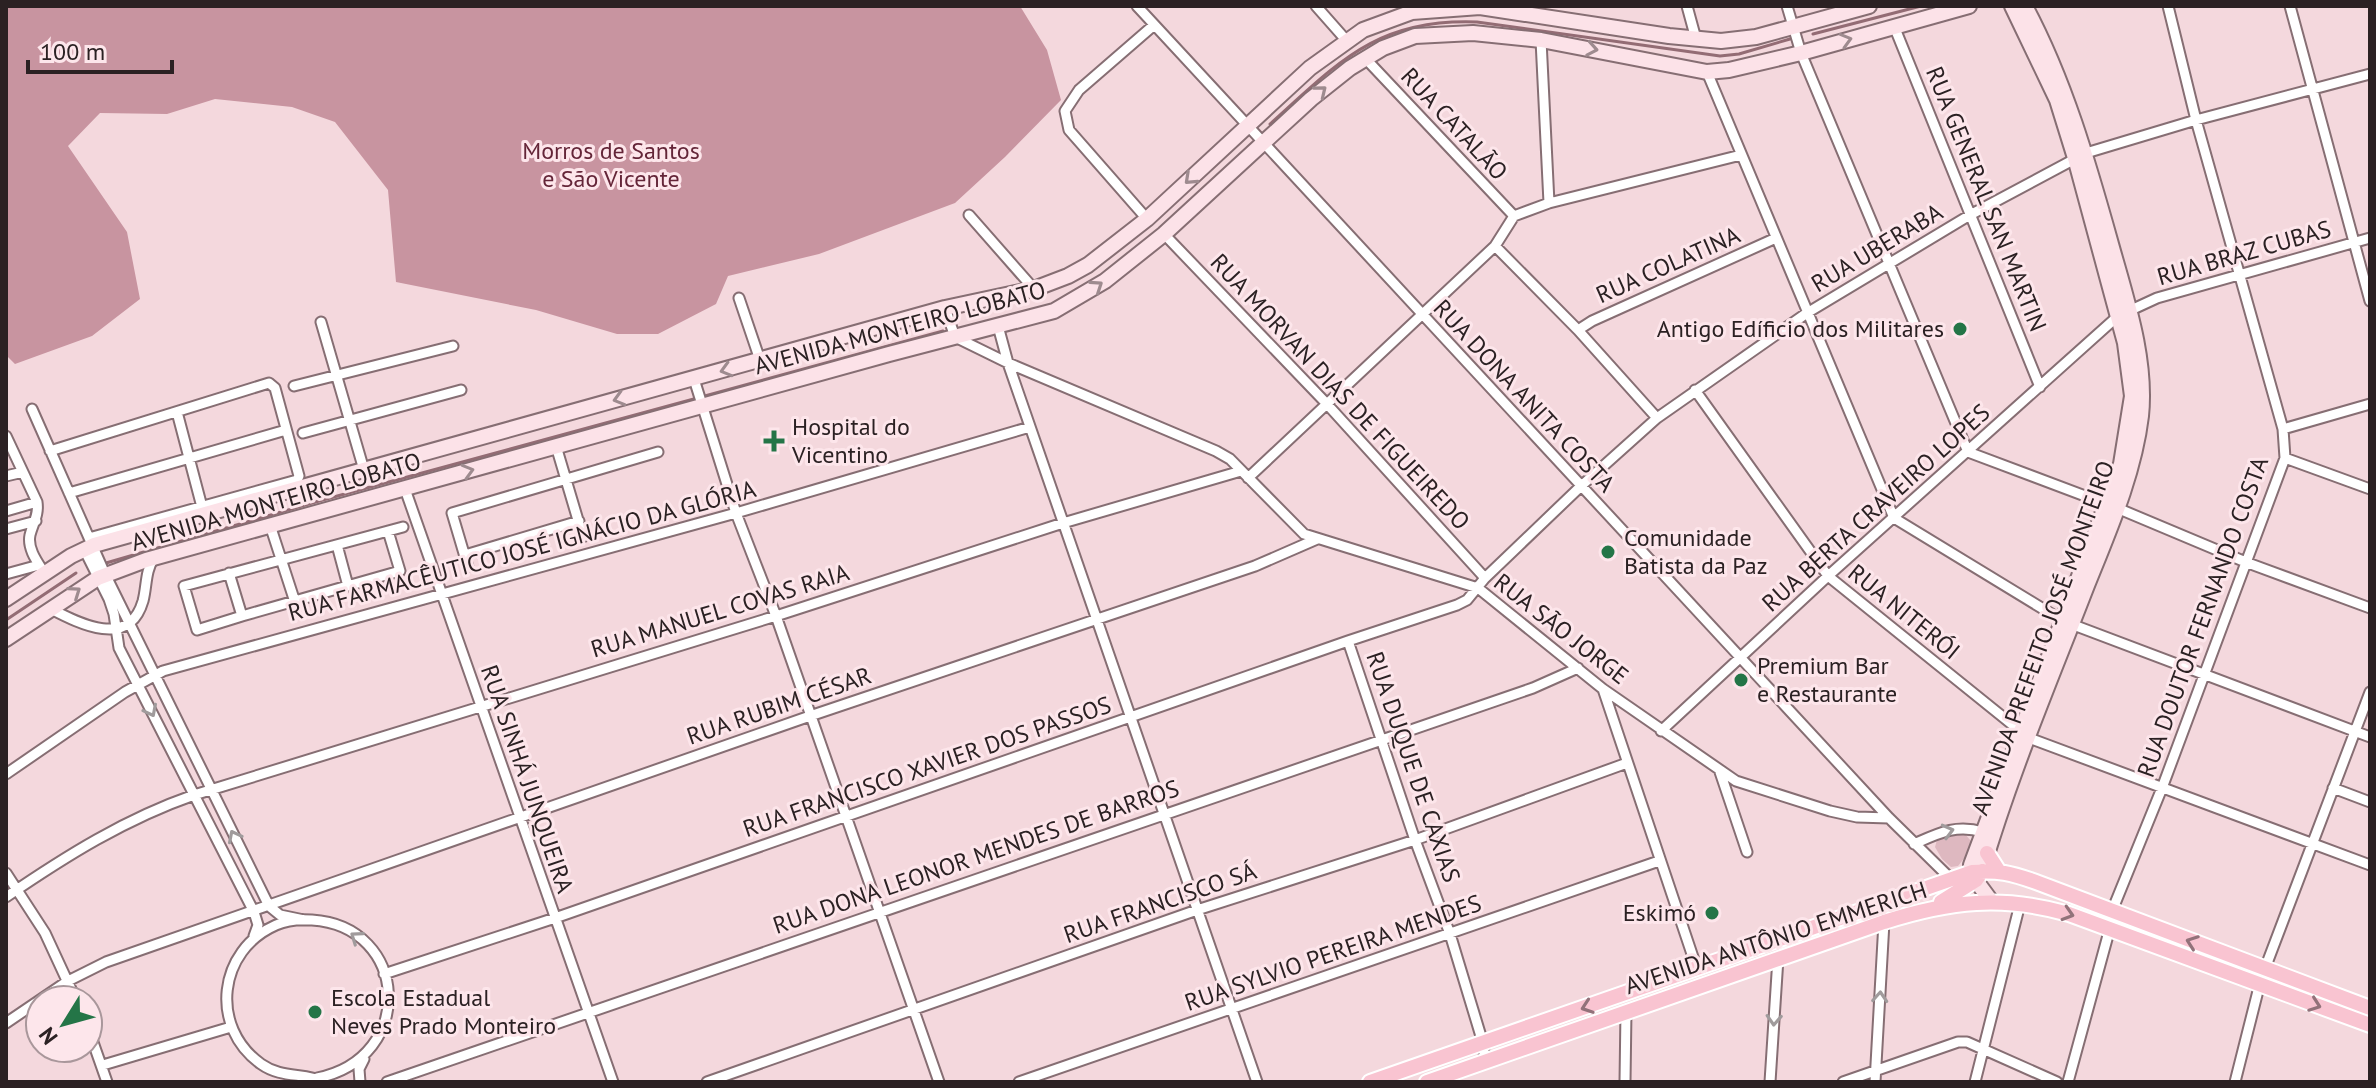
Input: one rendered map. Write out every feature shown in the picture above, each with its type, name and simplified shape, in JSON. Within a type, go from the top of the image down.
[{"type":"main road","points":[[1982,852],[1998,870],[2370,1008]]},
{"type":"main road","points":[[1930,907],[1976,875],[1998,870]]},
{"type":"main road","name":"AVENIDA ANTÔNIO EMMERICH","points":[[1370,1082],[1393,1078],[1483,1043],[1697,969],[1956,886]]},
{"type":"main road","name":"AVENIDA ANTÔNIO EMMERICH","points":[[1427,1082],[1930,907],[1991,901],[2061,912],[2110,928],[2370,1025]]},
{"type":"street","name":"RUA DONA ANITA COSTA","points":[[1137,6],[1580,487],[1956,886]]},
{"type":"street","points":[[1316,6],[1346,40]]},
{"type":"street","name":"AVENIDA MONTEIRO LOBATO","points":[[6,599],[42,569],[88,545],[695,381],[760,360],[1034,289],[1068,276],[1114,247],[1147,219],[1310,68],[1346,40],[1363,30],[1412,12],[1480,6],[1556,12],[1696,39],[1736,40],[1794,30],[1869,6]]},
{"type":"street","points":[[1687,6],[1696,39]]},
{"type":"street","points":[[1787,6],[1800,50],[1968,452],[2370,608]]},
{"type":"street","name":"AVENIDA MONTEIRO LOBATO","points":[[6,639],[101,576],[154,558],[556,446],[701,402],[1054,311],[1080,298],[1164,234],[1311,99],[1365,58],[1415,36],[1473,33],[1541,40],[1707,72],[1729,70],[1969,6]]},
{"type":"street","name":"AVENIDA PREFEITO JOSÉ MONTEIRO","points":[[2012,6],[2080,156]]},
{"type":"street","name":"AVENIDA PREFEITO JOSÉ MONTEIRO","points":[[1976,875],[2025,735],[2111,506],[2131,462],[2142,394],[2124,312],[2080,156],[2070,105],[2025,6]]},
{"type":"street","name":"RUA DOUTOR FERNANDO COSTA","points":[[2112,911],[2248,563],[2285,458],[2283,429],[2196,120],[2168,6]]},
{"type":"street","points":[[2290,6],[2370,301]]},
{"type":"street","points":[[1147,219],[1069,130],[1065,111],[1079,90],[1154,25]]},
{"type":"street","name":"RUA GENERAL SAN MARTIN","points":[[1894,26],[2040,387]]},
{"type":"street","points":[[1541,40],[1549,203]]},
{"type":"street","name":"RUA CATALÃO","points":[[1365,58],[1514,216]]},
{"type":"street","points":[[1707,72],[1894,518],[2068,623],[2370,737]]},
{"type":"street","name":"RUA UBERABA","points":[[1478,588],[1580,487],[1657,418],[1807,313],[1970,215],[2080,156],[2196,120],[2370,74]]},
{"type":"street","points":[[1245,474],[1423,315],[1495,246],[1514,216],[1549,203],[1741,155]]},
{"type":"street","points":[[969,215],[1034,289]]},
{"type":"street","name":"RUA MORVAN DIAS DE FIGUEIREDO","points":[[1164,234],[1326,403],[1485,578]]},
{"type":"street","name":"RUA COLATINA","points":[[1578,330],[1776,238]]},
{"type":"street","name":"RUA BRAZ CUBAS","points":[[2124,312],[2157,298],[2239,273],[2370,238]]},
{"type":"street","points":[[1495,246],[1578,330],[1657,418]]},
{"type":"street","points":[[739,298],[760,360]]},
{"type":"street","points":[[946,311],[955,335]]},
{"type":"street","name":"RUA BERTA CRAVEIRO LOPES","points":[[1661,731],[1828,576],[2124,312]]},
{"type":"street","points":[[321,322],[364,470]]},
{"type":"street","points":[[998,326],[1008,363],[1257,1082]]},
{"type":"street","name":"RUA SÃO JORGE","points":[[955,335],[1008,363],[1195,441],[1230,459],[1304,534],[1478,588],[1603,689],[1720,772],[1752,788],[1830,811],[1857,817],[1889,818]]},
{"type":"street","points":[[294,386],[453,346]]},
{"type":"street","points":[[695,381],[736,513],[776,616],[939,1082]]},
{"type":"street","points":[[50,451],[269,383],[275,388],[299,476],[297,480],[202,507],[88,545]]},
{"type":"street","points":[[303,433],[461,390]]},
{"type":"street","name":"RUA NITERÓI","points":[[1695,390],[1828,576],[2025,735],[2370,865]]},
{"type":"street","points":[[2283,429],[2370,404]]},
{"type":"street","points":[[32,409],[101,576],[114,614],[119,648],[254,912],[258,925],[228,978],[226,1006],[231,1027],[243,1047],[262,1065],[293,1077],[321,1080],[339,1073],[367,1054]]},
{"type":"street","points":[[177,412],[202,507]]},
{"type":"street","name":"RUA FARMACÊUTICO JOSÉ IGNÁCIO DA GLÓRIA","points":[[6,774],[159,673],[736,513],[1030,427]]},
{"type":"street","points":[[69,493],[286,430]]},
{"type":"street","points":[[6,436],[37,502],[30,547],[42,569],[6,574]]},
{"type":"street","points":[[556,446],[583,537]]},
{"type":"street","points":[[468,567],[452,513],[658,452]]},
{"type":"street","points":[[2285,458],[2370,489]]},
{"type":"street","points":[[6,462],[17,459]]},
{"type":"street","points":[[6,476],[23,472]]},
{"type":"street","name":"RUA MANUEL COVAS RAIA","points":[[6,897],[109,830],[153,809],[194,795],[776,616],[1063,523],[1245,474]]},
{"type":"street","name":"RUA SINHÁ JUNQUEIRA","points":[[405,489],[613,1082]]},
{"type":"street","points":[[6,511],[37,502]]},
{"type":"street","points":[[6,529],[36,521]]},
{"type":"street","points":[[465,555],[579,521]]},
{"type":"street","points":[[270,525],[295,602]]},
{"type":"street","points":[[388,531],[400,571],[197,630],[184,586],[229,573],[403,527]]},
{"type":"street","name":"RUA RUBIM CÉSAR","points":[[6,1023],[68,981],[106,962],[810,716],[1255,566],[1317,539]]},
{"type":"street","points":[[337,545],[348,586]]},
{"type":"street","points":[[51,609],[93,628],[115,629],[129,622],[141,607],[148,566],[154,558]]},
{"type":"street","points":[[229,573],[242,616]]},
{"type":"street","points":[[101,576],[159,673],[210,790],[269,906],[280,915],[334,924],[360,938],[377,957],[389,993],[388,1011],[383,1029],[359,1069],[360,1082]]},
{"type":"street","name":"RUA FRANCISCO XAVIER DOS PASSOS","points":[[384,974],[555,918],[1457,605],[1467,600],[1478,588]]},
{"type":"street","name":"RUA DUQUE DE CAXIAS","points":[[1348,641],[1450,934],[1483,1043],[1485,1061]]},
{"type":"street","name":"RUA DONA LEONOR MENDES DE BARROS","points":[[387,1082],[1533,688],[1578,668]]},
{"type":"street","points":[[1603,689],[1697,969]]},
{"type":"street","points":[[2235,1082],[2265,969],[2370,692]]},
{"type":"street","name":"AVENIDA PREFEITO JOSÉ MONTEIRO","points":[[1982,852],[1983,832],[2025,735]]},
{"type":"street","name":"RUA FRANCISCO SÁ","points":[[707,1082],[1197,910],[1415,840],[1627,763]]},
{"type":"street","points":[[1720,772],[1747,852]]},
{"type":"street","points":[[2333,788],[2370,802]]},
{"type":"street","points":[[1914,844],[1951,828],[1964,827],[1983,832]]},
{"type":"street","name":"RUA SYLVIO PEREIRA MENDES","points":[[1019,1082],[1659,861]]},
{"type":"street","points":[[6,873],[45,933],[69,984]]},
{"type":"street","points":[[1976,875],[1991,901]]},
{"type":"street","points":[[1975,1082],[2020,904]]},
{"type":"street","points":[[250,942],[285,921],[304,920]]},
{"type":"street","points":[[1875,1077],[1884,922]]},
{"type":"street","points":[[2068,1082],[2110,928]]},
{"type":"street","points":[[1770,1082],[1778,958]]},
{"type":"street","points":[[1625,1082],[1626,1011]]},
{"type":"street","points":[[107,1082],[103,1065],[231,1027]]},
{"type":"street","points":[[1843,1082],[1875,1077],[1958,1042],[1967,1042],[2057,1082]]},
{"type":"shaded area","points":[[1964,833],[1971,841],[1966,856],[1958,866],[1951,867],[1935,847],[1937,840]]},
{"type":"green space","name":"Morros de Santos e São Vicente","points":[[6,6],[1020,6],[1047,50],[1061,100],[955,203],[819,254],[728,276],[716,304],[658,334],[617,334],[536,310],[396,282],[388,190],[335,122],[292,107],[215,99],[167,114],[100,113],[68,146],[127,232],[140,299],[92,336],[15,364],[6,355]]},
{"type":"waterway","points":[[1813,34],[1921,6]]},
{"type":"waterway","points":[[1270,124],[1317,81],[1362,48],[1386,36],[1442,23],[1477,22],[1720,56],[1739,54],[1790,39]]},
{"type":"waterway","points":[[106,563],[319,501],[943,331]]},
{"type":"waterway","points":[[6,620],[76,573]]},
{"type":"place","name":"Antigo Edíficio dos Militares","points":[[1960,329]]},
{"type":"place","name":"Hospital do Vicentino","points":[[774,441]]},
{"type":"place","name":"Comunidade Batista da Paz","points":[[1608,552]]},
{"type":"place","name":"Premium Bar e Restaurante","points":[[1741,680]]},
{"type":"place","name":"Eskimó","points":[[1712,913]]},
{"type":"place","name":"Escola Estadual Neves Prado Monteiro","points":[[315,1012]]}]
